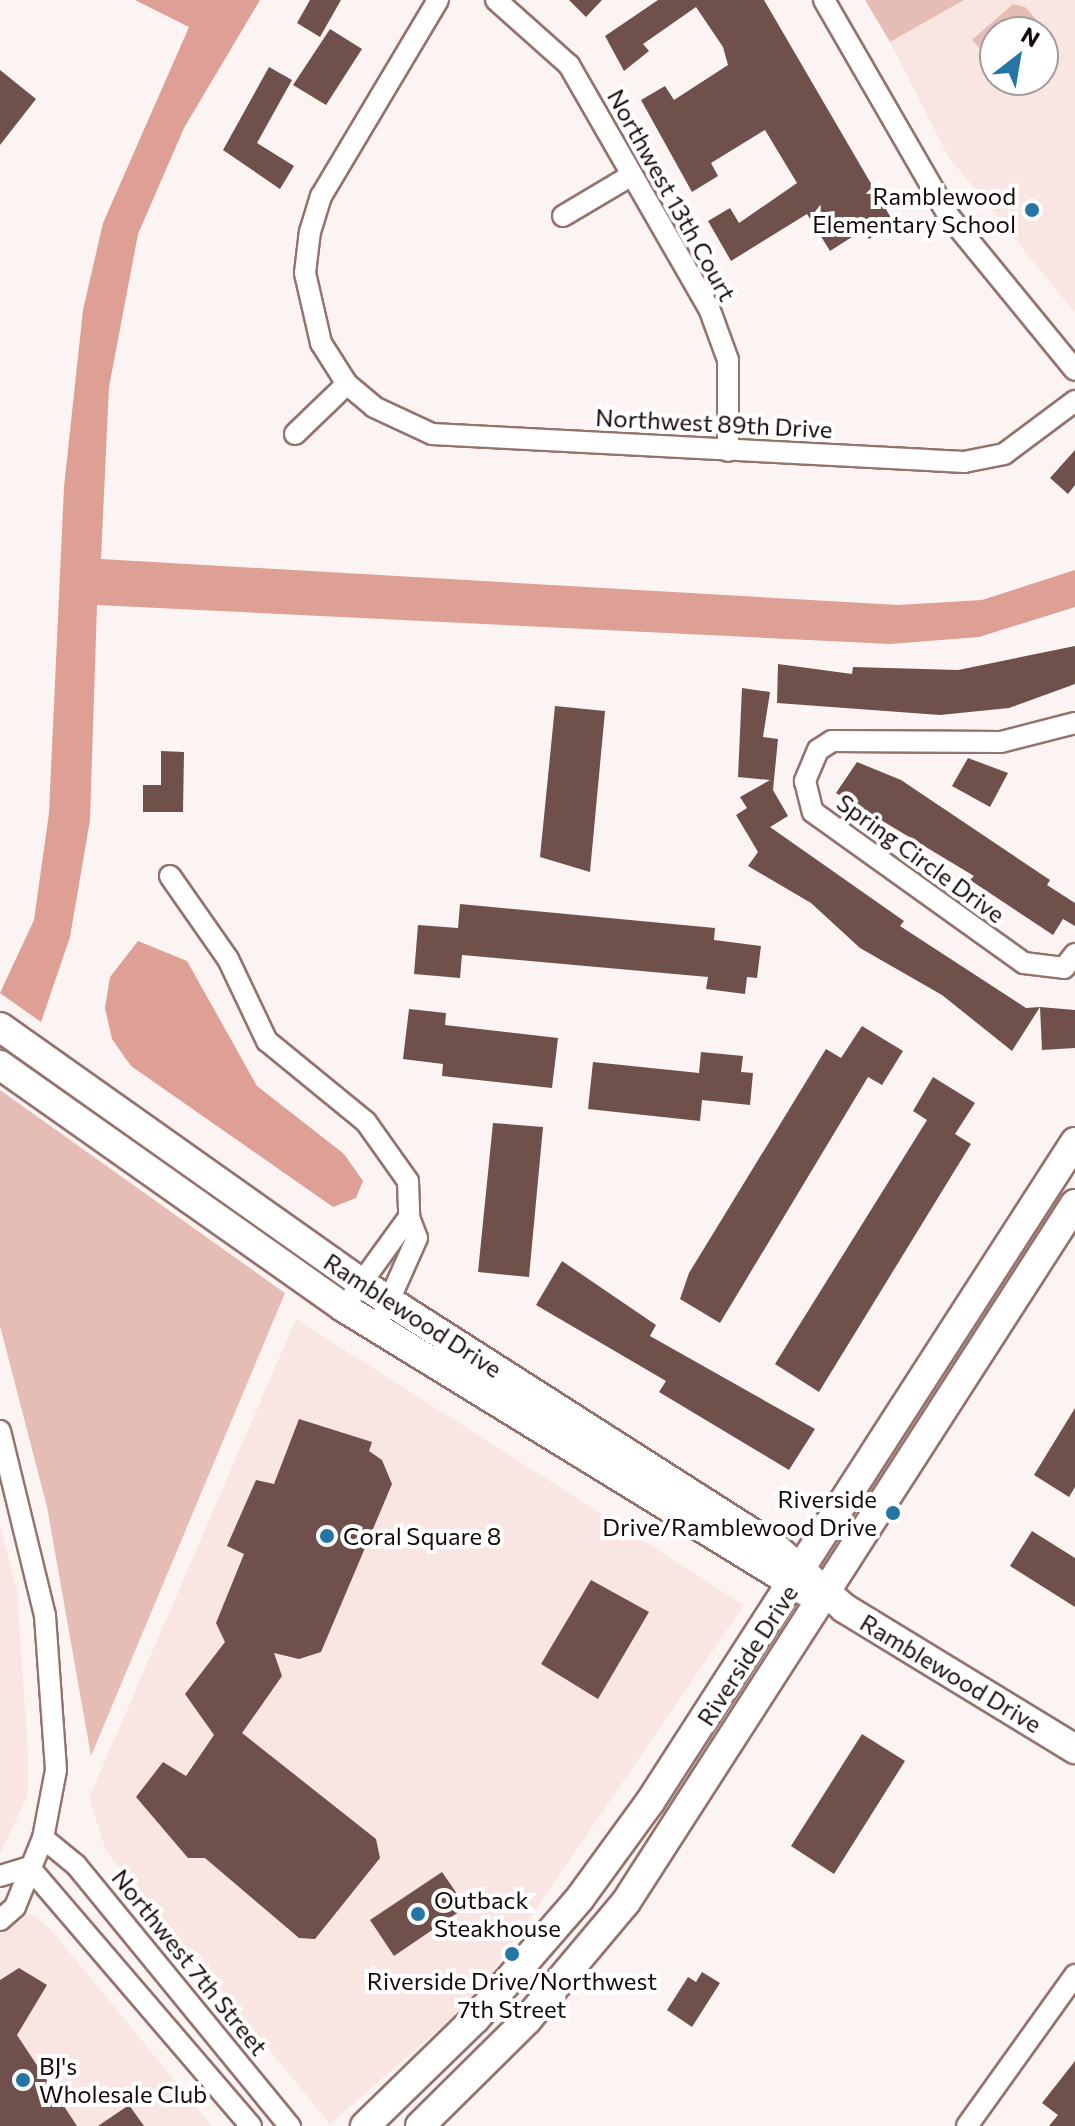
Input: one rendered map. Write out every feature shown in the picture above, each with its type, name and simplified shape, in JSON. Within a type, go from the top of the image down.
[{"type":"street","points":[[295,434],[347,384],[309,309],[310,231],[321,196],[438,0]]},
{"type":"street","name":"Northwest 13th Court","points":[[496,0],[569,65],[709,308],[728,360],[728,451]]},
{"type":"street","points":[[824,0],[948,215],[1075,370]]},
{"type":"street","points":[[563,216],[632,175]]},
{"type":"street","name":"Northwest 89th Drive","points":[[347,384],[401,423],[432,434],[964,462],[1004,454],[1075,401]]},
{"type":"street","name":"Spring Circle Drive","points":[[1075,723],[986,743],[832,741],[818,750],[805,781],[813,812],[1024,963],[1064,968],[1075,954]]},
{"type":"street","points":[[170,876],[228,959],[267,1041],[366,1122],[392,1154],[408,1181],[409,1217],[417,1238],[390,1302],[374,1327]]},
{"type":"street","name":"Ramblewood Drive","points":[[0,1027],[361,1283],[797,1578]]},
{"type":"street","name":"Ramblewood Drive","points":[[10,1073],[374,1327],[828,1596],[1075,1749]]},
{"type":"street","name":"Riverside Drive","points":[[365,2126],[475,2019],[580,1898],[797,1578],[1075,1142]]},
{"type":"street","name":"Riverside Drive","points":[[420,2126],[610,1923],[828,1596],[1075,1204]]},
{"type":"street","points":[[343,1307],[409,1217]]},
{"type":"street","points":[[0,1431],[45,1616],[56,1770],[43,1838],[15,1907],[0,1920]]},
{"type":"street","name":"Northwest 7th Street","points":[[43,1838],[76,1865],[290,2126]]},
{"type":"street","points":[[0,1876],[29,1867]]},
{"type":"street","points":[[29,1867],[251,2126]]},
{"type":"street","points":[[967,2126],[1075,1975]]},
{"type":"shaded area","points":[[135,0],[260,0],[184,128],[138,234],[109,387],[101,559],[898,605],[982,600],[1075,570],[1075,607],[979,637],[890,644],[97,605],[90,820],[70,937],[41,1022],[0,993],[34,920],[49,813],[64,487],[83,310],[103,223],[189,27]]},
{"type":"shaded area","points":[[865,0],[964,0],[890,42]]},
{"type":"shaded area","name":"Ramblewood Elementary School","points":[[964,0],[1075,0],[1075,313],[948,156],[890,42]]},
{"type":"shaded area","points":[[1013,4],[1025,7],[1033,16],[999,16]]},
{"type":"shaded area","points":[[979,34],[979,48],[972,40]]},
{"type":"shaded area","points":[[138,941],[187,961],[257,1086],[344,1154],[363,1181],[356,1198],[333,1207],[131,1066],[112,1039],[105,1008],[110,977]]},
{"type":"shaded area","points":[[0,1090],[285,1293],[91,1756],[47,1507],[0,1326]]},
{"type":"shaded area","points":[[296,1319],[744,1605],[475,1998],[330,2124],[106,1851],[89,1798]]},
{"type":"shaded area","points":[[0,1526],[17,1589],[28,1795],[0,1854]]},
{"type":"shaded area","points":[[31,1914],[47,1925],[212,2126],[0,2126],[0,1934]]},
{"type":"building","points":[[310,0],[341,0],[320,37],[297,23]]},
{"type":"building","points":[[569,0],[602,0],[586,17]]},
{"type":"building","points":[[658,0],[764,0],[894,223],[869,239],[863,230],[830,251],[807,214],[731,261],[708,221],[730,208],[739,223],[797,183],[765,130],[711,163],[718,176],[692,192],[641,100],[665,86],[674,100],[728,65],[723,47],[696,7],[643,44],[649,51],[624,71],[605,36]]},
{"type":"building","points":[[330,29],[362,49],[326,105],[293,85]]},
{"type":"building","points":[[269,67],[292,80],[257,143],[294,166],[280,189],[223,150]]},
{"type":"building","points":[[0,70],[36,99],[0,145]]},
{"type":"building","points":[[1075,450],[1075,485],[1068,494],[1050,478]]},
{"type":"building","points":[[1075,646],[1075,684],[1009,708],[940,715],[777,703],[778,664],[852,674],[853,667],[958,670]]},
{"type":"building","points":[[742,688],[770,692],[763,737],[778,739],[773,790],[788,816],[770,827],[904,921],[900,926],[1026,1008],[1040,1007],[1012,1051],[942,995],[860,948],[811,903],[748,866],[758,852],[736,815],[747,808],[740,797],[770,780],[738,777]]},
{"type":"building","points":[[555,706],[605,711],[590,872],[540,857]]},
{"type":"building","points":[[161,751],[184,752],[183,812],[143,812],[143,785],[161,785]]},
{"type":"building","points":[[968,758],[1008,773],[990,807],[952,786]]},
{"type":"building","points":[[857,762],[901,780],[1050,880],[1047,885],[1075,903],[1075,926],[1063,919],[1053,935],[970,880],[974,876],[836,793]]},
{"type":"building","points":[[460,904],[715,928],[714,940],[761,946],[757,978],[747,977],[745,994],[706,989],[708,977],[462,955],[460,978],[414,974],[418,925],[458,928]]},
{"type":"building","points":[[1040,1007],[1075,1010],[1075,1048],[1042,1050]]},
{"type":"building","points":[[409,1009],[446,1013],[445,1025],[558,1038],[552,1088],[442,1076],[443,1064],[403,1059]]},
{"type":"building","points":[[862,1026],[903,1051],[882,1085],[868,1077],[720,1323],[680,1299],[689,1273],[826,1049],[841,1058]]},
{"type":"building","points":[[701,1052],[743,1056],[741,1072],[753,1073],[750,1105],[702,1100],[700,1121],[588,1109],[593,1062],[699,1073]]},
{"type":"building","points":[[933,1077],[975,1103],[955,1134],[971,1144],[819,1392],[775,1364],[927,1120],[913,1111]]},
{"type":"building","points":[[493,1123],[543,1127],[529,1277],[478,1272]]},
{"type":"building","points":[[562,1261],[656,1325],[650,1336],[815,1429],[789,1470],[659,1392],[666,1381],[536,1305]]},
{"type":"building","points":[[1075,1408],[1075,1487],[1069,1497],[1034,1475]]},
{"type":"building","points":[[299,1419],[372,1442],[369,1451],[382,1460],[392,1484],[321,1652],[299,1659],[274,1653],[282,1676],[242,1733],[376,1839],[380,1858],[315,1939],[299,1938],[205,1858],[188,1858],[136,1797],[163,1762],[186,1776],[214,1735],[185,1694],[225,1642],[216,1623],[244,1554],[227,1546],[256,1480],[274,1484]]},
{"type":"building","points":[[1032,1531],[1075,1558],[1075,1607],[1010,1566]]},
{"type":"building","points":[[591,1580],[649,1612],[598,1699],[541,1664]]},
{"type":"building","points":[[862,1734],[905,1761],[834,1874],[791,1846]]},
{"type":"building","name":"Outback Steakhouse","points":[[442,1872],[466,1907],[394,1956],[370,1920]]},
{"type":"building","name":"BJ's Wholesale Club","points":[[19,1968],[47,1985],[17,2035],[77,2126],[0,2126],[0,1980]]},
{"type":"building","points":[[702,1972],[720,1983],[692,2027],[667,2010],[688,1977],[696,1982]]},
{"type":"building","points":[[1075,2061],[1075,2126],[1049,2126],[1058,2115],[1042,2103]]},
{"type":"building","points":[[129,2105],[144,2126],[98,2126]]},
{"type":"place","name":"Ramblewood Elementary School","points":[[1032,210]]},
{"type":"place","name":"Riverside Drive/Ramblewood Drive","points":[[893,1513]]},
{"type":"place","name":"Coral Square 8","points":[[327,1536]]},
{"type":"place","name":"Outback Steakhouse","points":[[418,1914]]},
{"type":"place","name":"Riverside Drive/Northwest 7th Street","points":[[512,1954]]},
{"type":"place","name":"BJ's Wholesale Club","points":[[23,2080]]}]
